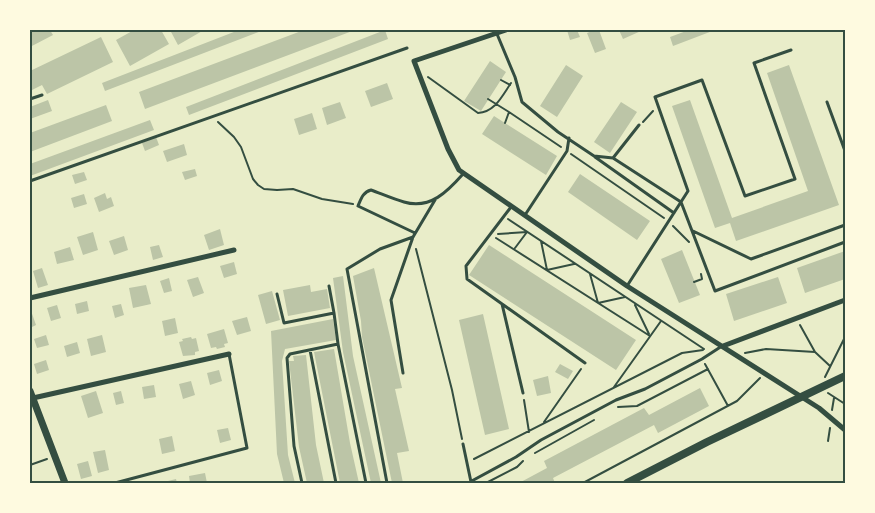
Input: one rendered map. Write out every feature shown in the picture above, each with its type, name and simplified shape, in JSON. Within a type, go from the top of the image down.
[{"type":"main road","points":[[626,483],[845,376]]},
{"type":"street","points":[[506,30],[497,31],[414,61],[453,160],[463,174],[627,286],[819,408],[845,430]]},
{"type":"street","points":[[30,298],[234,250]]},
{"type":"street","points":[[723,346],[845,300]]},
{"type":"street","points":[[65,483],[31,395],[228,354]]},
{"type":"lane","points":[[497,31],[515,77],[522,102],[558,132],[674,213]]},
{"type":"lane","points":[[30,181],[407,48]]},
{"type":"lane","points":[[627,286],[688,191],[655,97],[702,80],[744,196],[794,179],[754,63],[791,50]]},
{"type":"lane","points":[[30,99],[42,95]]},
{"type":"lane","points":[[827,102],[845,150]]},
{"type":"lane","points":[[613,158],[640,125]]},
{"type":"lane","points":[[524,216],[567,151],[569,138]]},
{"type":"lane","points":[[594,156],[613,158],[681,202],[715,291],[845,242]]},
{"type":"lane","points":[[415,232],[358,206],[364,194],[371,190],[406,203],[426,203],[448,191],[463,174]]},
{"type":"lane","points":[[403,373],[392,300],[412,237],[435,199]]},
{"type":"lane","points":[[511,207],[466,266],[467,279],[585,363]]},
{"type":"lane","points":[[692,231],[751,259],[845,225]]},
{"type":"lane","points":[[387,483],[347,269],[380,249],[412,237]]},
{"type":"lane","points":[[330,286],[338,344],[366,483]]},
{"type":"lane","points":[[277,294],[284,323],[334,313]]},
{"type":"lane","points":[[502,304],[523,392]]},
{"type":"lane","points":[[302,483],[294,446],[287,358],[290,354],[338,344]]},
{"type":"lane","points":[[463,444],[469,482],[516,458],[541,440],[616,400],[645,388],[702,359],[723,346]]},
{"type":"lane","points":[[310,350],[336,483]]},
{"type":"lane","points":[[115,483],[247,448],[228,354]]},
{"type":"path","points":[[416,68],[478,113],[497,104],[515,77]]},
{"type":"path","points":[[501,80],[510,85]]},
{"type":"path","points":[[488,99],[669,222],[694,248]]},
{"type":"path","points":[[640,125],[658,106]]},
{"type":"path","points":[[504,123],[509,112]]},
{"type":"path","points":[[210,116],[234,137],[241,147],[253,179],[264,189],[293,189],[322,199],[358,206]]},
{"type":"path","points":[[467,463],[682,353],[704,350],[504,216]]},
{"type":"path","points":[[490,234],[527,232]]},
{"type":"path","points":[[514,249],[527,232]]},
{"type":"path","points":[[490,234],[650,336]]},
{"type":"path","points":[[412,237],[452,390],[463,444]]},
{"type":"path","points":[[541,241],[547,270]]},
{"type":"path","points":[[547,270],[575,264]]},
{"type":"path","points":[[694,282],[702,279],[700,271]]},
{"type":"path","points":[[590,274],[598,303]]},
{"type":"path","points":[[598,303],[625,297]]},
{"type":"path","points":[[634,302],[650,336]]},
{"type":"path","points":[[796,318],[815,352],[830,366]]},
{"type":"path","points":[[613,389],[661,321]]},
{"type":"path","points":[[825,376],[845,337]]},
{"type":"path","points":[[735,354],[766,349],[815,352]]},
{"type":"path","points":[[702,359],[728,406]]},
{"type":"path","points":[[543,424],[585,363]]},
{"type":"path","points":[[618,407],[637,406],[708,369]]},
{"type":"path","points":[[583,483],[737,401],[765,373]]},
{"type":"path","points":[[523,392],[528,432]]},
{"type":"path","points":[[832,414],[834,398]]},
{"type":"path","points":[[534,453],[601,416]]},
{"type":"path","points":[[828,441],[831,421]]},
{"type":"path","points":[[30,466],[54,456]]},
{"type":"path","points":[[486,483],[517,467],[526,458]]},
{"type":"building","points":[[30,30],[50,30],[53,35],[30,47]]},
{"type":"building","points":[[134,30],[161,30],[169,44],[130,66],[116,40]]},
{"type":"building","points":[[170,30],[204,30],[178,45]]},
{"type":"building","points":[[239,30],[264,30],[105,91],[102,83]]},
{"type":"building","points":[[304,30],[355,30],[145,109],[139,92]]},
{"type":"building","points":[[385,30],[388,39],[189,115],[186,107]]},
{"type":"building","points":[[567,30],[577,30],[580,37],[570,40]]},
{"type":"building","points":[[599,30],[606,49],[595,53],[587,33]]},
{"type":"building","points":[[619,30],[641,30],[641,31],[623,39]]},
{"type":"building","points":[[689,30],[715,30],[673,46],[670,37]]},
{"type":"building","points":[[101,37],[113,62],[47,94],[42,85],[30,91],[30,71]]},
{"type":"building","points":[[490,61],[506,72],[481,111],[464,101]]},
{"type":"building","points":[[566,65],[583,76],[557,117],[540,106]]},
{"type":"building","points":[[789,65],[839,205],[736,241],[730,223],[715,228],[672,106],[690,100],[732,218],[808,191],[767,73]]},
{"type":"building","points":[[387,83],[393,99],[371,107],[365,91]]},
{"type":"building","points":[[48,100],[52,111],[30,119],[30,107]]},
{"type":"building","points":[[340,102],[346,118],[327,125],[322,108]]},
{"type":"building","points":[[621,102],[637,112],[610,153],[594,142]]},
{"type":"building","points":[[106,105],[112,121],[30,152],[30,133]]},
{"type":"building","points":[[312,113],[317,129],[299,135],[294,119]]},
{"type":"building","points":[[494,116],[557,156],[546,175],[482,134]]},
{"type":"building","points":[[150,120],[154,130],[30,176],[30,164]]},
{"type":"building","points":[[156,137],[159,145],[145,151],[142,143]]},
{"type":"building","points":[[184,144],[187,155],[167,162],[163,151]]},
{"type":"building","points":[[195,169],[197,176],[185,180],[182,172]]},
{"type":"building","points":[[84,172],[87,180],[75,184],[72,175]]},
{"type":"building","points":[[580,174],[650,221],[637,240],[568,192]]},
{"type":"building","points":[[105,193],[107,199],[111,197],[114,206],[99,212],[94,198]]},
{"type":"building","points":[[84,194],[87,204],[74,208],[71,198]]},
{"type":"building","points":[[220,229],[224,245],[209,250],[204,235]]},
{"type":"building","points":[[93,232],[98,250],[83,255],[77,237]]},
{"type":"building","points":[[124,236],[128,250],[114,255],[109,241]]},
{"type":"building","points":[[159,245],[163,257],[153,260],[150,247]]},
{"type":"building","points":[[489,245],[636,340],[616,370],[469,275]]},
{"type":"building","points":[[70,247],[74,260],[57,264],[54,252]]},
{"type":"building","points":[[682,250],[700,295],[679,303],[661,259]]},
{"type":"building","points":[[845,251],[845,279],[805,293],[797,268]]},
{"type":"building","points":[[234,262],[237,274],[224,278],[220,266]]},
{"type":"building","points":[[42,268],[48,285],[38,288],[33,271]]},
{"type":"building","points":[[374,268],[402,388],[395,389],[409,451],[397,453],[403,483],[392,483],[362,337],[353,276]]},
{"type":"building","points":[[343,276],[353,356],[381,483],[371,483],[343,352],[333,278]]},
{"type":"building","points":[[198,277],[204,293],[193,297],[187,280]]},
{"type":"building","points":[[778,277],[787,303],[734,321],[726,294]]},
{"type":"building","points":[[169,278],[172,291],[164,293],[160,281]]},
{"type":"building","points":[[146,285],[151,304],[133,308],[129,288]]},
{"type":"building","points":[[310,285],[311,292],[327,289],[330,308],[288,316],[283,290]]},
{"type":"building","points":[[272,291],[280,320],[266,324],[258,295]]},
{"type":"building","points":[[87,301],[89,311],[77,314],[75,304]]},
{"type":"building","points":[[121,304],[124,315],[115,318],[112,306]]},
{"type":"building","points":[[57,305],[61,318],[51,321],[47,308]]},
{"type":"building","points":[[30,308],[36,325],[30,328]]},
{"type":"building","points":[[483,314],[509,429],[485,435],[459,320]]},
{"type":"building","points":[[247,317],[251,331],[237,335],[232,321]]},
{"type":"building","points":[[175,318],[178,333],[165,336],[162,321]]},
{"type":"building","points":[[333,319],[336,340],[285,349],[282,361],[288,455],[295,483],[284,483],[277,454],[271,331]]},
{"type":"building","points":[[224,329],[228,343],[224,344],[225,347],[211,348],[207,334]]},
{"type":"building","points":[[46,335],[49,345],[37,348],[34,339]]},
{"type":"building","points":[[102,335],[106,352],[91,356],[87,339]]},
{"type":"building","points":[[191,337],[192,339],[196,338],[199,351],[195,352],[195,355],[183,356],[179,342],[183,341],[182,339]]},
{"type":"building","points":[[77,342],[80,353],[67,357],[64,346]]},
{"type":"building","points":[[334,349],[350,443],[359,483],[340,483],[314,352]]},
{"type":"building","points":[[306,355],[316,445],[324,483],[307,483],[299,447],[289,361],[294,361],[293,356]]},
{"type":"building","points":[[46,360],[49,370],[37,374],[34,364]]},
{"type":"building","points":[[560,364],[573,371],[568,379],[555,372]]},
{"type":"building","points":[[219,370],[222,381],[210,385],[207,373]]},
{"type":"building","points":[[548,376],[551,393],[537,396],[533,380]]},
{"type":"building","points":[[191,381],[195,395],[183,399],[179,384]]},
{"type":"building","points":[[154,385],[156,397],[144,399],[142,387]]},
{"type":"building","points":[[700,388],[709,406],[658,433],[654,425],[553,478],[555,483],[519,483],[547,468],[544,461],[644,408],[649,415]]},
{"type":"building","points":[[96,391],[103,413],[88,418],[81,396]]},
{"type":"building","points":[[121,391],[124,403],[116,405],[113,393]]},
{"type":"building","points":[[228,428],[231,440],[220,443],[217,430]]},
{"type":"building","points":[[172,436],[175,451],[162,454],[159,439]]},
{"type":"building","points":[[105,450],[109,470],[98,473],[93,452]]},
{"type":"building","points":[[88,461],[92,476],[81,479],[77,464]]},
{"type":"building","points":[[205,473],[207,483],[190,483],[189,476]]},
{"type":"building","points":[[176,479],[177,483],[169,483],[168,481]]}]
